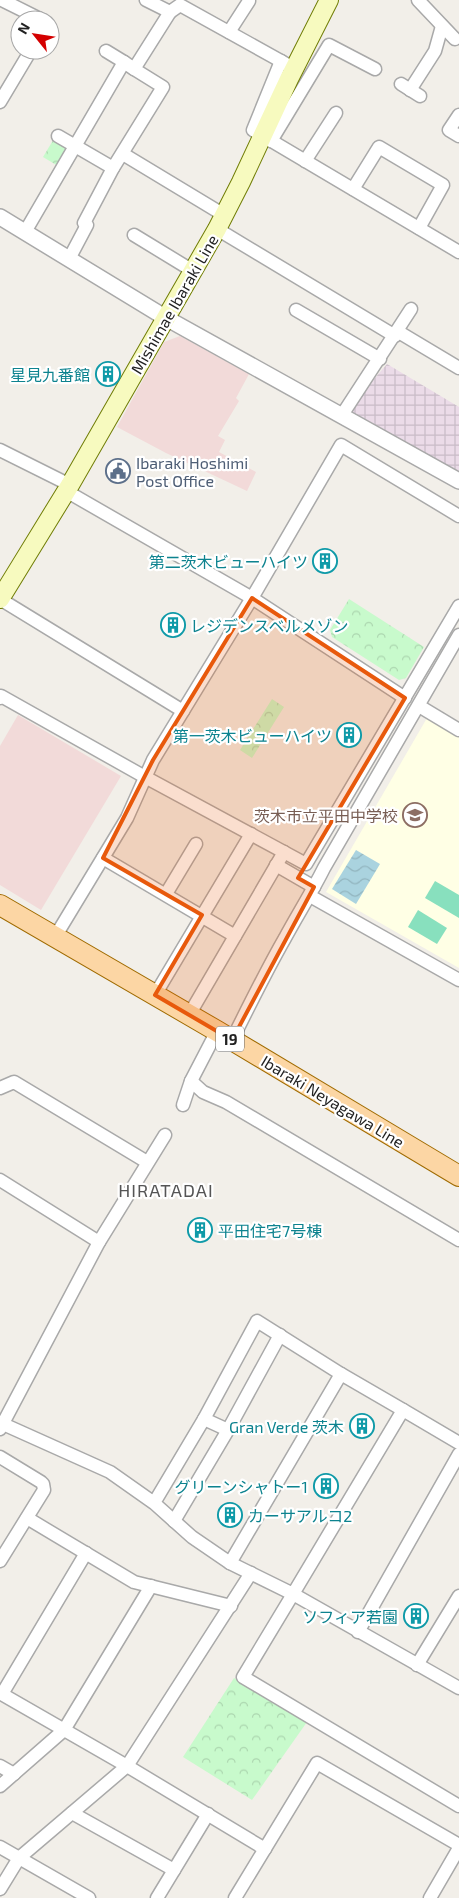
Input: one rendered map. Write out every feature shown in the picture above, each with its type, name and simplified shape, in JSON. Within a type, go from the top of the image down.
[{"type":"main road","name":"Mishimae Ibaraki Line","points":[[0,599],[68,488],[267,138],[289,78],[329,0]]},
{"type":"main road","name":"Ibaraki Neyagawa Line","points":[[0,905],[459,1176]]},
{"type":"street","points":[[2,0],[22,10]]},
{"type":"street","points":[[146,0],[170,12]]},
{"type":"street","points":[[418,0],[454,39]]},
{"type":"street","points":[[229,32],[249,1]]},
{"type":"street","points":[[25,232],[76,147],[129,66],[170,12],[180,5],[285,63],[253,130],[459,252]]},
{"type":"street","points":[[410,90],[435,50],[442,26]]},
{"type":"street","points":[[267,138],[305,75],[329,45],[375,69]]},
{"type":"street","points":[[69,259],[87,225],[84,223],[113,168],[163,87],[106,51]]},
{"type":"street","points":[[0,102],[25,60]]},
{"type":"street","points":[[305,161],[336,113]]},
{"type":"street","points":[[459,114],[449,130],[459,136]]},
{"type":"street","points":[[58,136],[113,168]]},
{"type":"street","points":[[352,189],[379,147],[444,185],[419,228]]},
{"type":"street","points":[[123,154],[220,222],[396,334],[459,368]]},
{"type":"street","points":[[0,217],[166,318],[459,481]]},
{"type":"street","points":[[134,236],[193,270]]},
{"type":"street","points":[[342,415],[412,309]]},
{"type":"street","points":[[296,310],[380,359]]},
{"type":"street","points":[[56,937],[127,818],[153,760],[252,598],[341,445],[459,516]]},
{"type":"street","points":[[0,450],[68,488],[252,598],[405,698]]},
{"type":"street","points":[[0,599],[183,711]]},
{"type":"street","points":[[0,698],[1,696],[306,864],[459,606]]},
{"type":"street","points":[[183,1105],[192,1082],[224,1036],[284,939],[459,635]]},
{"type":"street","points":[[419,706],[459,730]]},
{"type":"street","points":[[154,995],[251,834]]},
{"type":"street","points":[[166,894],[196,844]]},
{"type":"street","points":[[189,1015],[284,852]]},
{"type":"street","points":[[103,858],[235,936]]},
{"type":"street","points":[[276,865],[312,892],[459,980]]},
{"type":"street","points":[[0,1088],[14,1082],[147,1162]]},
{"type":"street","points":[[192,1082],[203,1092],[226,1102],[459,1240]]},
{"type":"street","points":[[165,1135],[99,1242],[1,1427],[110,1472],[154,1503],[192,1537],[230,1563],[293,1594],[459,1688]]},
{"type":"street","points":[[0,1180],[99,1242]]},
{"type":"street","points":[[154,1503],[204,1420],[257,1321],[341,1374],[459,1443]]},
{"type":"street","points":[[174,1521],[228,1430],[280,1335]]},
{"type":"street","points":[[230,1563],[341,1374]]},
{"type":"street","points":[[403,1410],[243,1677],[459,1806]]},
{"type":"street","points":[[204,1420],[228,1430]]},
{"type":"street","points":[[358,1632],[459,1454]]},
{"type":"street","points":[[0,1457],[43,1484],[44,1490],[0,1561]]},
{"type":"street","points":[[27,1518],[134,1582],[231,1606]]},
{"type":"street","points":[[86,1553],[1,1693],[265,1849]]},
{"type":"street","points":[[0,1889],[18,1858],[127,1766],[251,1573]]},
{"type":"street","points":[[0,1786],[64,1730],[151,1586]]},
{"type":"street","points":[[417,1665],[459,1596]]},
{"type":"street","points":[[239,1897],[265,1849],[317,1763],[459,1846],[430,1898]]},
{"type":"street","points":[[0,1766],[14,1774]]},
{"type":"street","points":[[72,1813],[174,1870]]},
{"type":"street","points":[[157,1898],[208,1814]]},
{"type":"street","points":[[0,1847],[89,1898]]},
{"type":"highlighted area","points":[[252,598],[405,698],[298,878],[314,887],[232,1040],[155,995],[202,915],[103,858],[153,760]]},
{"type":"shaded area","points":[[180,336],[249,374],[236,398],[239,401],[218,436],[225,440],[219,452],[256,472],[247,491],[166,453],[117,427],[164,342]]},
{"type":"shaded area","points":[[387,364],[459,407],[459,472],[350,412],[363,392]]},
{"type":"shaded area","points":[[18,715],[121,776],[41,910],[0,885],[0,746]]},
{"type":"shaded area","name":"茨木市立平田中学校","points":[[427,718],[459,737],[459,968],[326,892]]},
{"type":"green space","points":[[55,137],[68,150],[58,166],[43,157]]},
{"type":"green space","points":[[349,599],[424,647],[406,678],[399,680],[332,637],[330,630]]},
{"type":"green space","points":[[272,699],[284,707],[252,758],[240,750]]},
{"type":"green space","points":[[435,881],[459,895],[459,918],[425,898]]},
{"type":"green space","points":[[418,910],[447,928],[437,944],[408,927]]},
{"type":"green space","points":[[234,1678],[307,1722],[252,1800],[183,1757]]},
{"type":"water","points":[[356,850],[380,864],[356,904],[332,889]]},
{"type":"place","name":"星見九番館","points":[[108,374]]},
{"type":"place","name":"Ibaraki Hoshimi Post Office","points":[[118,471]]},
{"type":"place","name":"第二茨木ビューハイツ","points":[[325,561]]},
{"type":"place","name":"レジデンスベルメゾン","points":[[173,625]]},
{"type":"place","name":"第一茨木ビューハイツ","points":[[349,735]]},
{"type":"place","name":"茨木市立平田中学校","points":[[415,815]]},
{"type":"place","name":"平田住宅7号棟","points":[[200,1230]]},
{"type":"place","name":"Gran Verde 茨木","points":[[362,1426]]},
{"type":"place","name":"グリーンシャトー1","points":[[326,1486]]},
{"type":"place","name":"カーサアルコ2","points":[[230,1515]]},
{"type":"place","name":"ソフィア若園","points":[[416,1616]]},
{"type":"district","name":"HIRATADAI","points":[[166,1190]]}]
